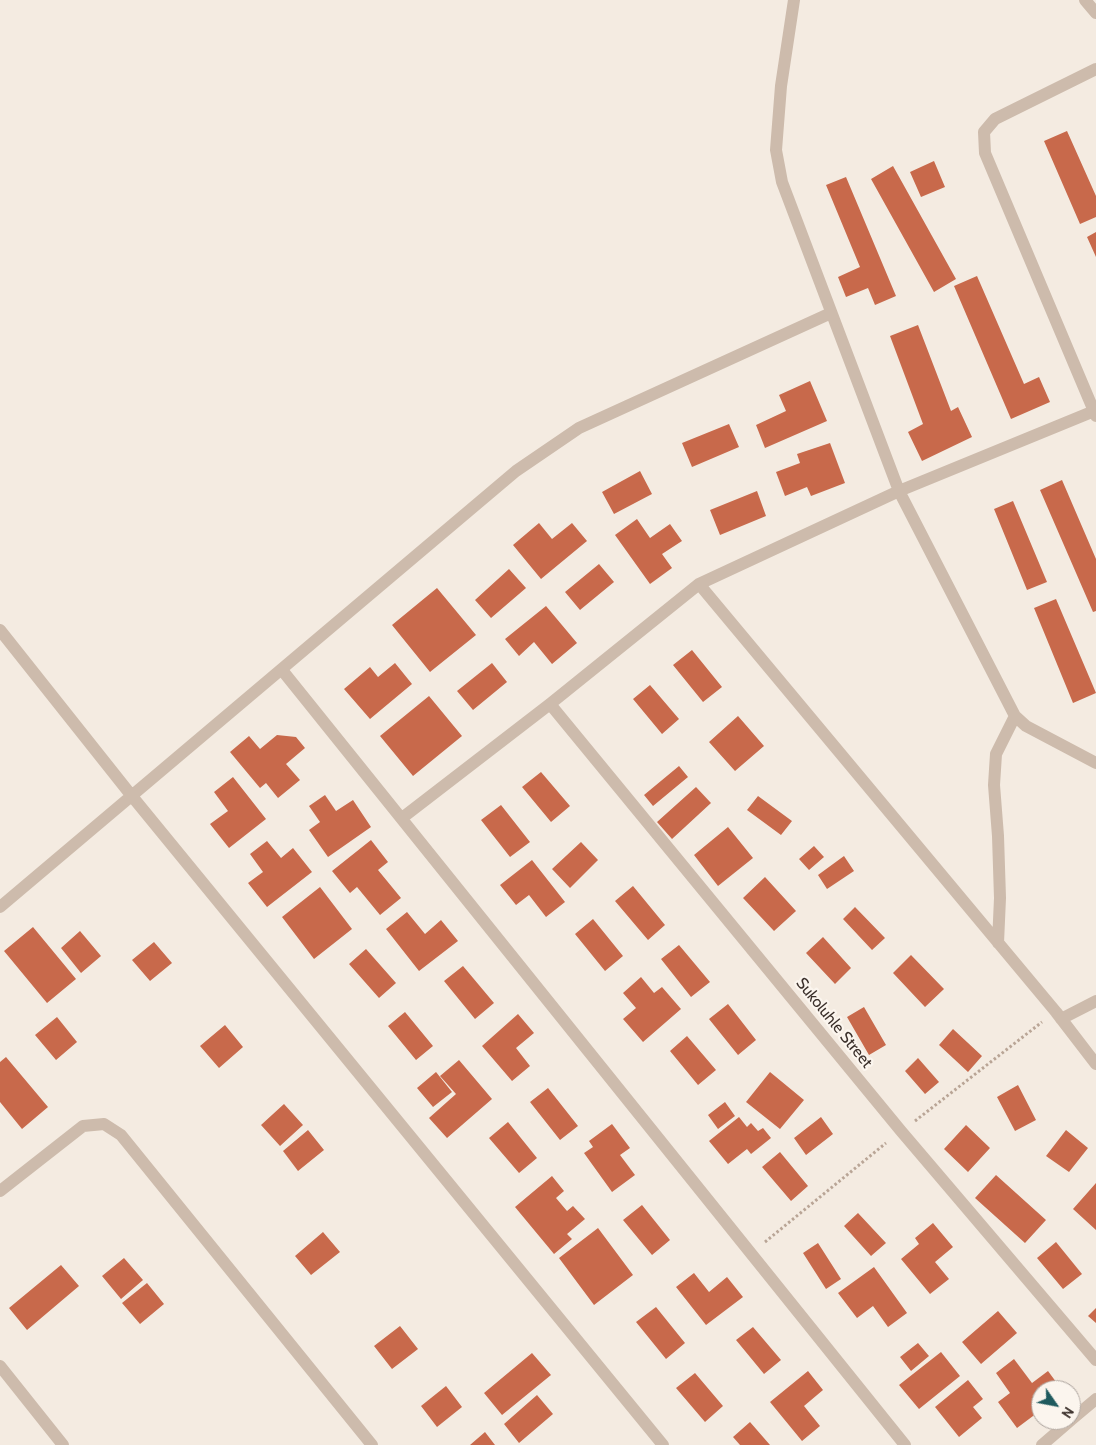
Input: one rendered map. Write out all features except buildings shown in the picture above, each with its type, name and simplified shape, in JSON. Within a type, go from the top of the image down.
[{"type":"street","points":[[794,0],[781,86],[776,150],[782,182],[899,491],[1015,716],[1026,726],[1096,763]]},
{"type":"street","points":[[1085,0],[1096,13]]},
{"type":"street","points":[[402,818],[550,704],[699,584],[899,491],[1095,413],[985,153],[984,132],[995,119],[1096,69]]},
{"type":"street","points":[[0,906],[282,670],[422,548],[516,471],[580,428],[832,313]]},
{"type":"street","points":[[699,584],[1061,1019],[1096,1064]]},
{"type":"street","points":[[0,630],[131,795],[663,1445]]},
{"type":"street","points":[[282,670],[905,1445]]},
{"type":"street","name":"Sukoluhle Street","points":[[550,704],[901,1131],[1096,1360]]},
{"type":"street","points":[[998,943],[1000,898],[994,785],[996,754],[1015,716]]},
{"type":"street","points":[[1061,1019],[1096,1001]]},
{"type":"street","points":[[0,1191],[84,1126],[104,1124],[120,1135],[372,1445]]},
{"type":"street","points":[[0,1366],[63,1445]]},
{"type":"street","points":[[1081,1412],[1096,1399]]},
{"type":"street","points":[[1042,1445],[1059,1430]]}]
